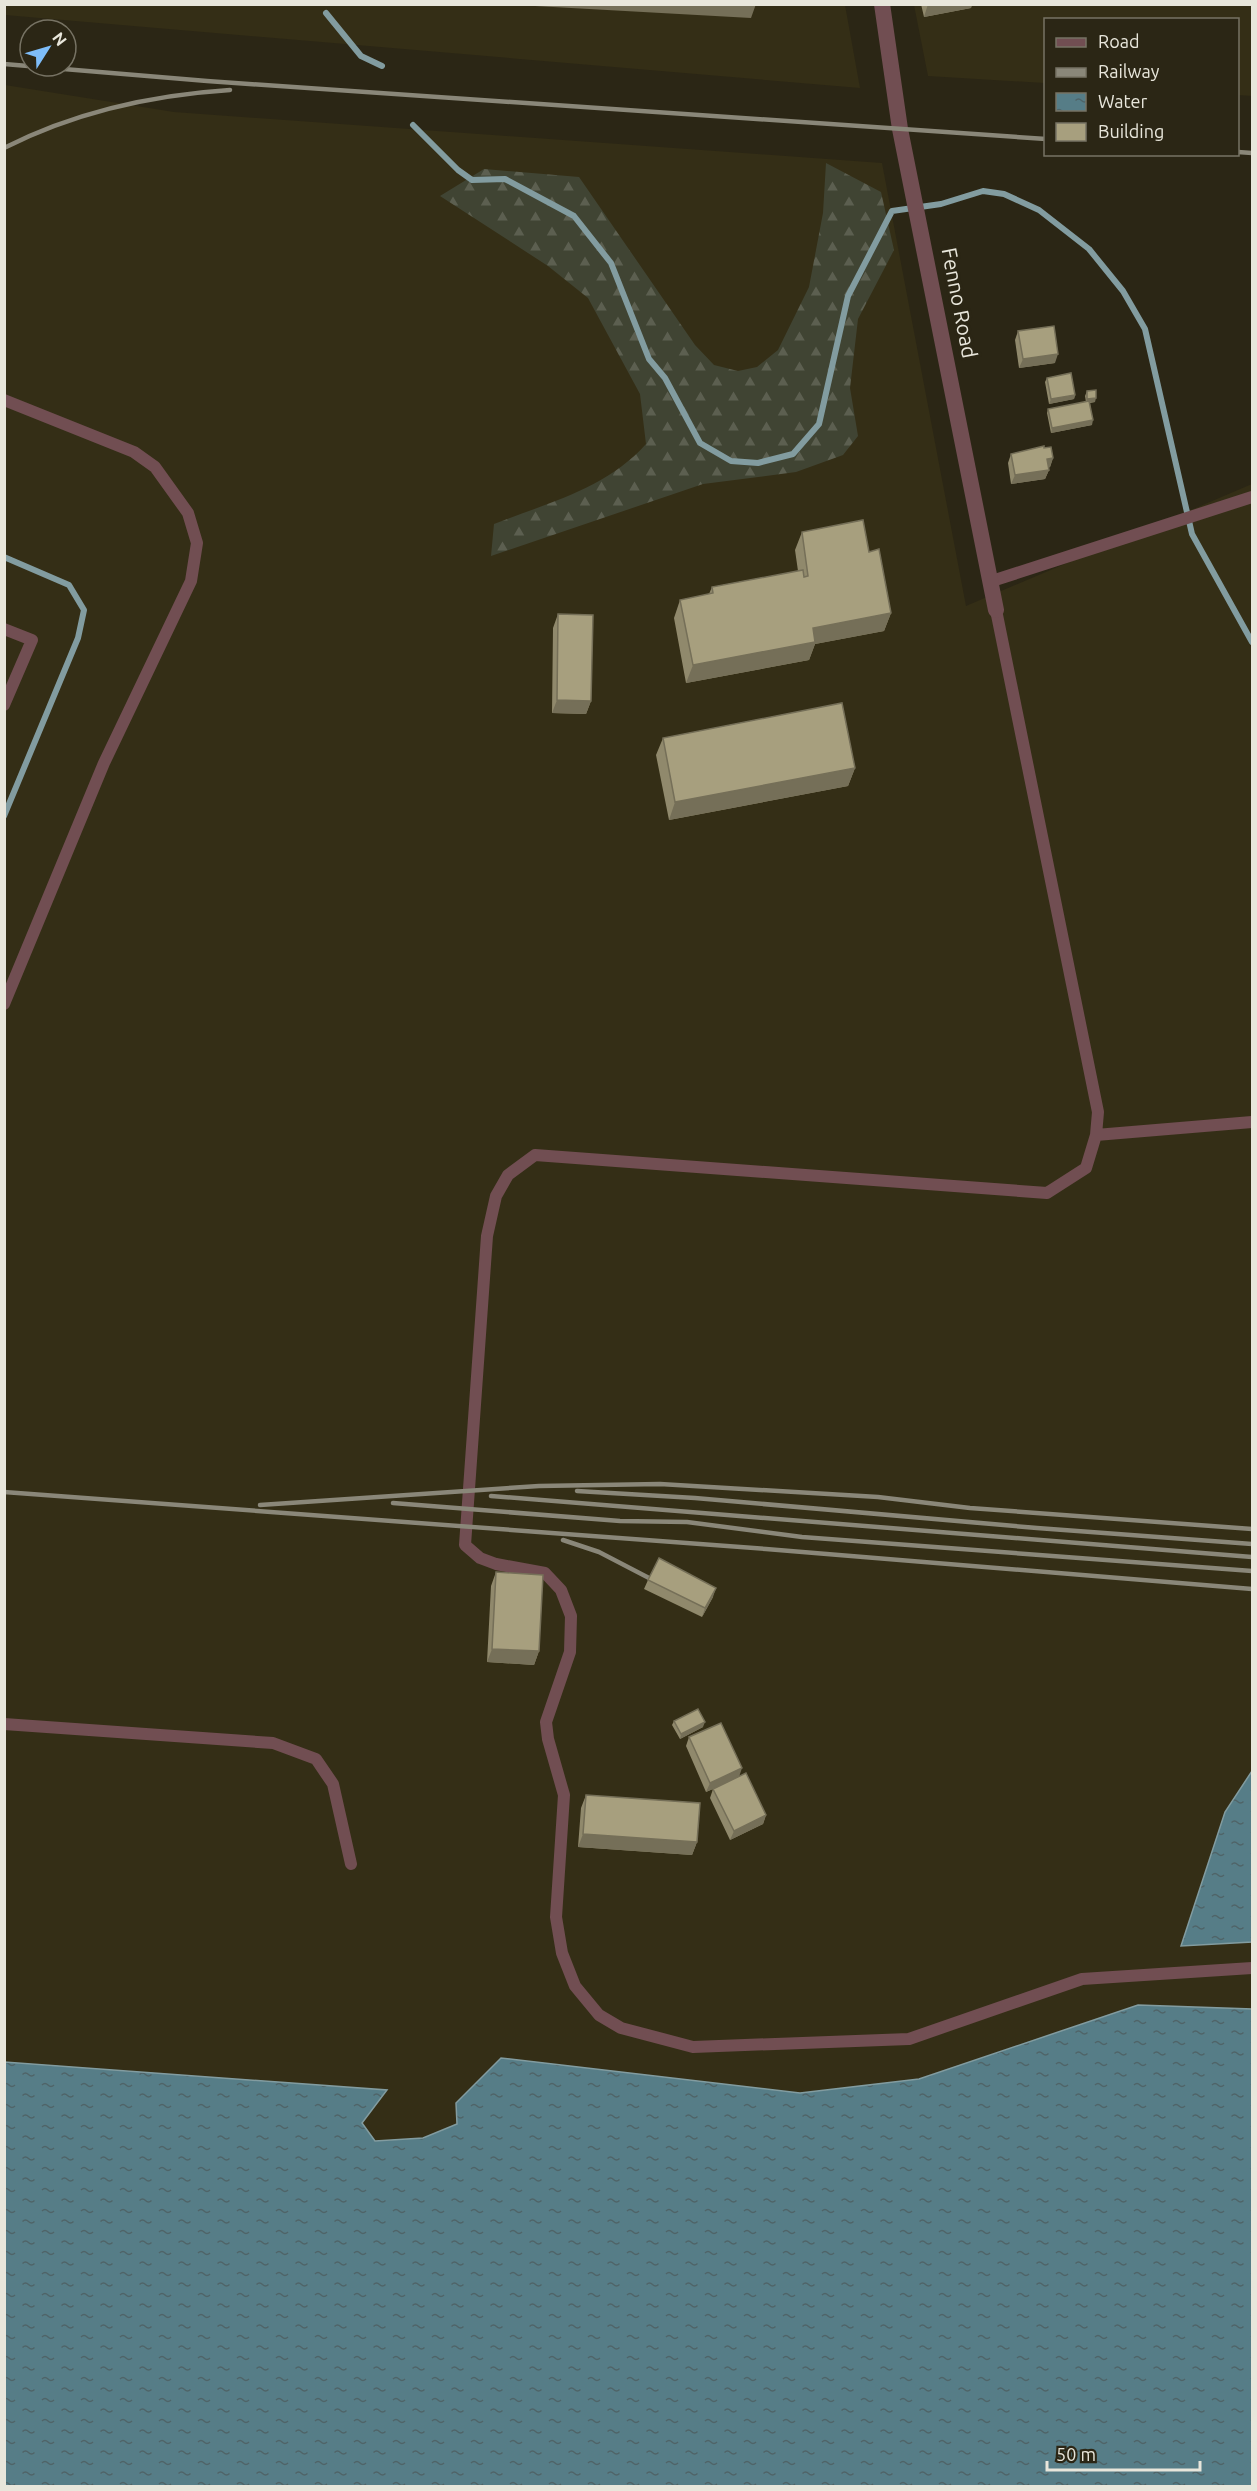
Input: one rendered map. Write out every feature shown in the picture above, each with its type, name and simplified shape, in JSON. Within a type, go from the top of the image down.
[{"type":"street","name":"Fenno Road","points":[[882,4],[900,129],[996,610]]},
{"type":"lane","points":[[4,400],[134,452],[155,467],[188,513],[197,543],[191,581],[104,763],[4,1004]]},
{"type":"lane","points":[[992,581],[1252,497]]},
{"type":"lane","points":[[996,610],[1098,1112],[1096,1136],[1086,1168],[1047,1193],[535,1155],[508,1174],[496,1196],[487,1236],[465,1545],[480,1558],[496,1564],[545,1573],[561,1590],[571,1616],[570,1652],[556,1687],[546,1722],[548,1739],[564,1795],[556,1917],[562,1953],[575,1986],[599,2015],[621,2028],[693,2047],[909,2039],[1082,1979],[1252,1968]]},
{"type":"lane","points":[[4,629],[32,640],[4,705]]},
{"type":"lane","points":[[1096,1136],[1252,1122]]},
{"type":"lane","points":[[4,1724],[273,1743],[316,1759],[333,1784],[351,1864]]},
{"type":"shaded area","points":[[4,5],[845,5],[860,88],[78,21],[78,18],[5,15]]},
{"type":"shaded area","points":[[914,5],[1252,5],[1252,96],[1239,95],[1239,18],[1044,18],[1044,83],[928,76]]},
{"type":"shaded area","points":[[5,85],[174,112],[882,163],[966,606],[1252,484],[1252,2009],[1138,2005],[919,2079],[800,2093],[501,2058],[457,2124],[423,2138],[375,2141],[361,2123],[386,2090],[5,2063]]},
{"type":"green space","points":[[826,163],[881,192],[894,250],[858,319],[850,388],[858,436],[843,455],[796,472],[703,484],[491,556],[494,524],[576,493],[595,483],[630,459],[646,444],[640,394],[588,298],[548,266],[440,196],[484,169],[579,177],[695,345],[714,365],[738,371],[757,367],[778,350],[809,287],[823,213]]},
{"type":"water","points":[[1252,1771],[1252,1942],[1181,1946],[1225,1812]]},
{"type":"water","points":[[1138,2005],[1252,2009],[1252,2486],[5,2486],[5,2062],[387,2090],[362,2123],[375,2141],[423,2138],[457,2124],[456,2103],[501,2058],[800,2093],[919,2079]]},
{"type":"building","points":[[1054,326],[1058,354],[1023,359],[1018,331]]},
{"type":"building","points":[[1071,373],[1075,395],[1051,399],[1047,378]]},
{"type":"building","points":[[1096,390],[1096,398],[1087,399],[1087,391]]},
{"type":"building","points":[[1089,401],[1093,420],[1052,428],[1048,409]]},
{"type":"building","points":[[1044,446],[1044,448],[1051,447],[1053,458],[1047,459],[1049,470],[1015,475],[1011,454]]},
{"type":"building","points":[[863,520],[869,552],[879,549],[891,613],[813,628],[815,642],[693,665],[680,600],[713,593],[712,587],[803,570],[804,577],[808,576],[802,532]]},
{"type":"building","points":[[558,614],[593,615],[591,701],[557,700]]},
{"type":"building","points":[[842,703],[855,768],[675,802],[663,738]]},
{"type":"building","points":[[659,1558],[716,1588],[705,1608],[648,1580]]},
{"type":"building","points":[[496,1572],[543,1575],[539,1651],[492,1649]]},
{"type":"building","points":[[698,1709],[705,1722],[681,1734],[674,1721]]},
{"type":"building","points":[[721,1723],[742,1768],[710,1783],[689,1737]]},
{"type":"building","points":[[746,1773],[766,1815],[734,1831],[713,1789]]},
{"type":"building","points":[[586,1795],[700,1803],[697,1842],[583,1834]]},
{"type":"waterway","points":[[326,13],[361,56],[382,66]]},
{"type":"waterway","points":[[413,125],[458,170],[472,180],[505,179],[574,216],[611,263],[649,359],[665,378],[700,443],[731,461],[758,463],[793,454],[819,424],[848,296],[892,211],[941,204],[983,191],[1004,194],[1039,210],[1089,249],[1123,291],[1145,329],[1192,534],[1252,642]]},
{"type":"waterway","points":[[4,557],[69,585],[84,610],[78,638],[4,816]]},
{"type":"railway","points":[[4,64],[207,81],[1044,139]]},
{"type":"railway","points":[[4,148],[58,124],[114,107],[171,96],[230,90]]},
{"type":"railway","points":[[1239,152],[1252,153]]},
{"type":"railway","points":[[260,1505],[539,1486],[660,1484],[878,1497],[970,1508],[1252,1529]]},
{"type":"railway","points":[[577,1491],[695,1498],[1252,1544]]},
{"type":"railway","points":[[4,1492],[766,1549],[1252,1589]]},
{"type":"railway","points":[[491,1496],[1252,1557]]},
{"type":"railway","points":[[393,1503],[620,1521],[687,1522],[802,1537],[1252,1571]]},
{"type":"railway","points":[[563,1540],[599,1552],[649,1578]]}]
